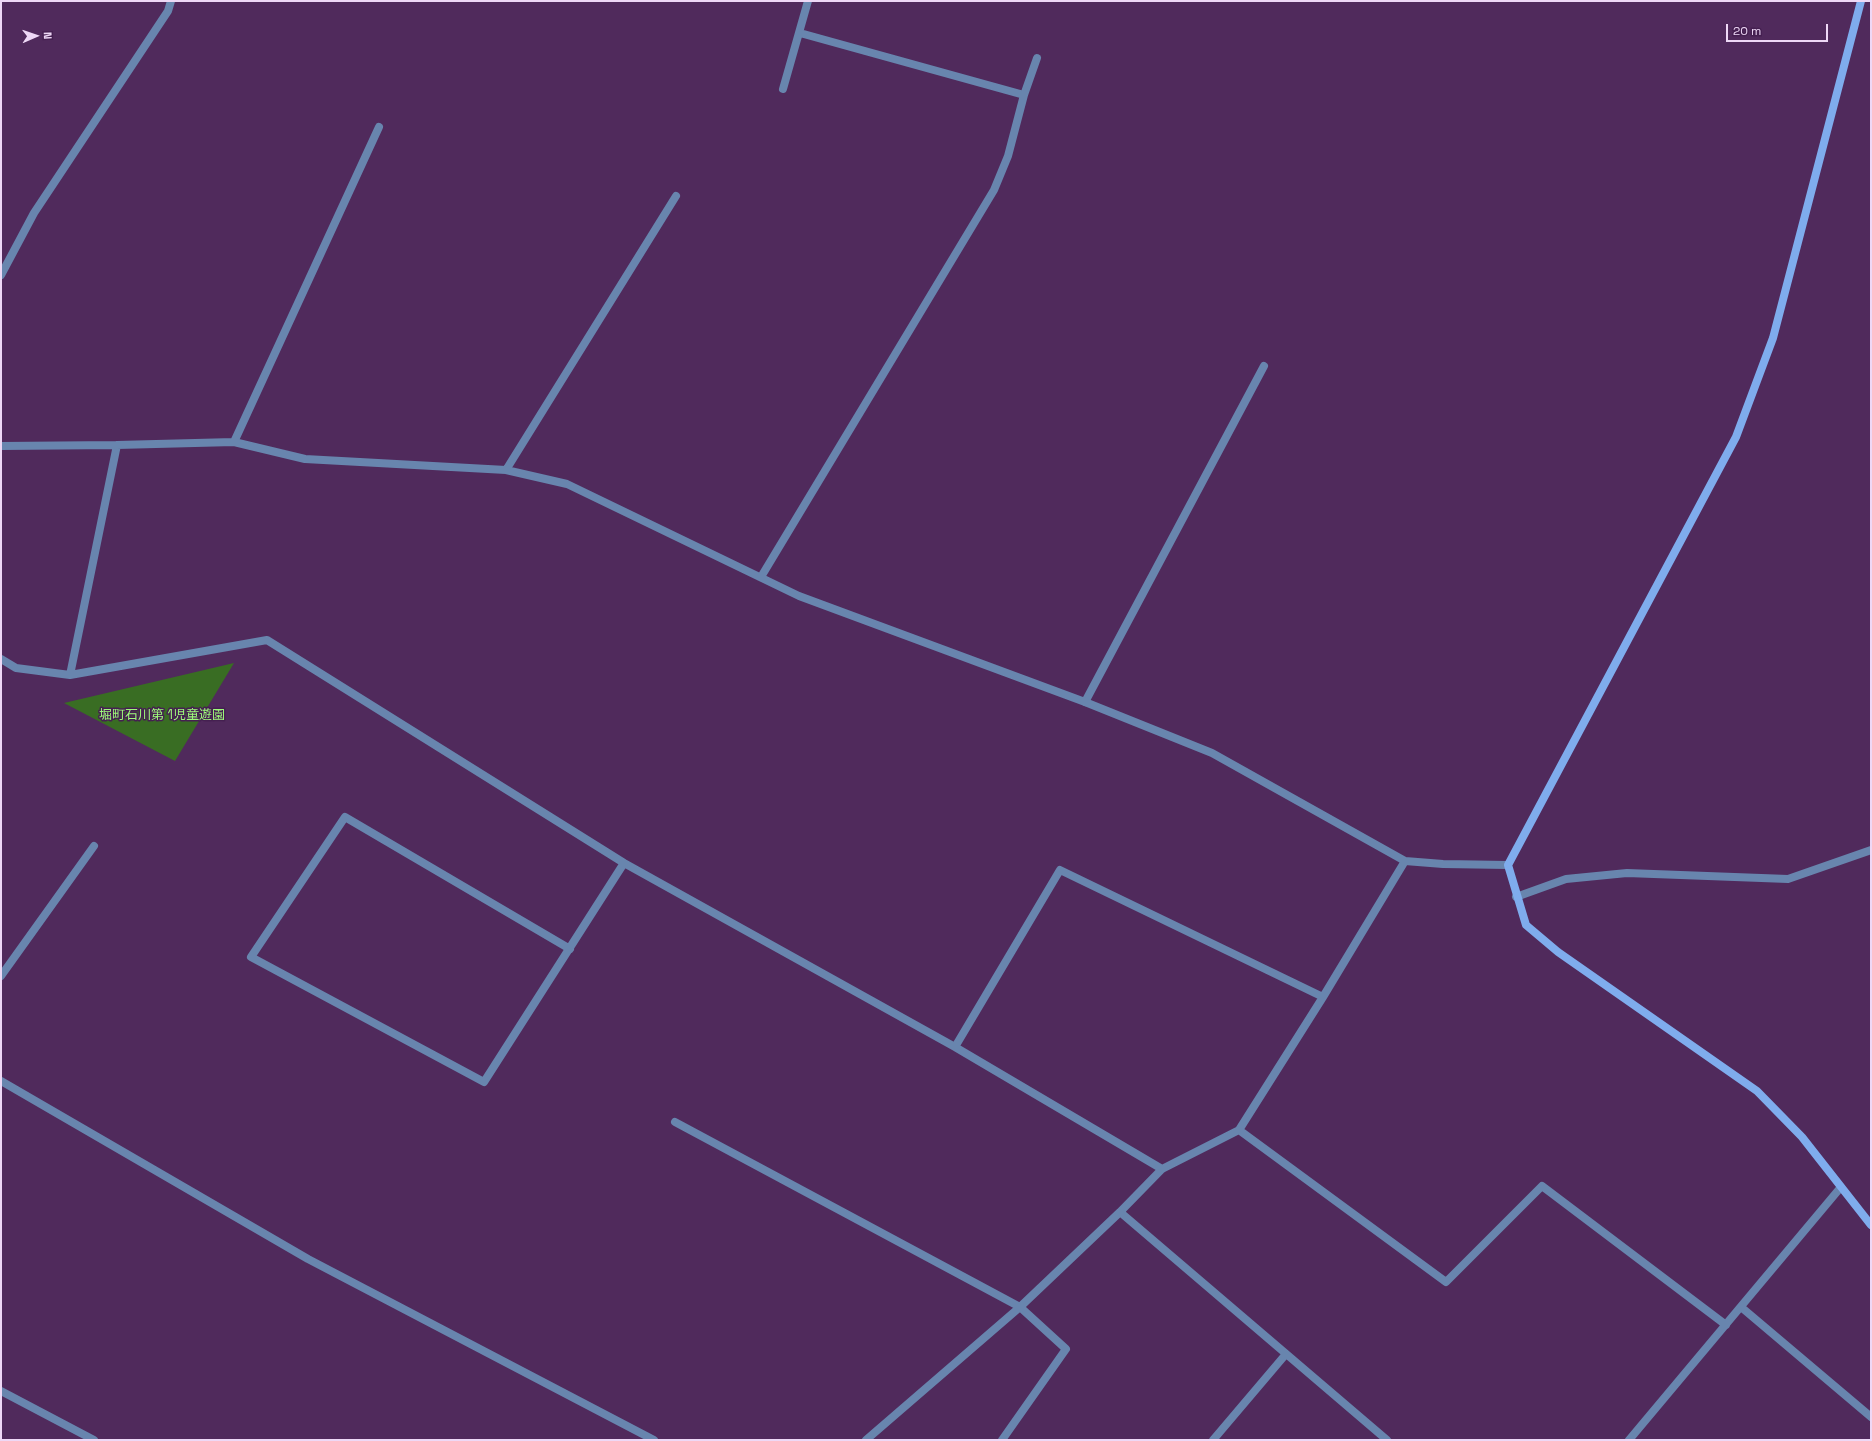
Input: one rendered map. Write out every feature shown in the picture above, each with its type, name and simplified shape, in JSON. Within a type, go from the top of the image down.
[{"type":"street","points":[[1,275],[34,213],[168,12],[171,1]]},
{"type":"street","points":[[783,89],[808,1]]},
{"type":"street","points":[[1861,1],[1773,338],[1736,437],[1508,865],[1516,898],[1526,925],[1558,952],[1757,1091],[1802,1137],[1871,1225]]},
{"type":"street","points":[[800,33],[1024,95]]},
{"type":"street","points":[[761,578],[994,190],[1008,156],[1024,95],[1037,58]]},
{"type":"street","points":[[234,442],[380,127]]},
{"type":"street","points":[[506,470],[676,196]]},
{"type":"street","points":[[1085,702],[1264,366]]},
{"type":"street","points":[[1,446],[234,442],[305,460],[506,470],[567,484],[799,596],[1085,702],[1212,754],[1405,860],[1443,864],[1508,865]]},
{"type":"street","points":[[70,675],[116,445]]},
{"type":"street","points":[[1,659],[16,668],[70,675],[267,640],[624,863],[955,1047],[1162,1169]]},
{"type":"street","points":[[570,949],[345,817],[251,957],[484,1082],[570,949],[624,863]]},
{"type":"street","points":[[1,976],[94,846]]},
{"type":"street","points":[[1516,898],[1566,879],[1627,872],[1788,879],[1871,850]]},
{"type":"street","points":[[866,1440],[1020,1308],[1120,1212],[1162,1169],[1239,1130],[1323,997],[1405,860]]},
{"type":"street","points":[[955,1047],[1060,870],[1323,997]]},
{"type":"street","points":[[1,1081],[308,1259],[654,1440]]},
{"type":"street","points":[[675,1122],[1020,1308],[1066,1349],[1002,1440]]},
{"type":"street","points":[[1239,1130],[1446,1282],[1542,1186],[1726,1325]]},
{"type":"street","points":[[1629,1440],[1841,1187]]},
{"type":"street","points":[[1120,1212],[1387,1440]]},
{"type":"street","points":[[1741,1307],[1871,1417]]},
{"type":"street","points":[[1213,1440],[1286,1354]]},
{"type":"street","points":[[1,1391],[94,1440]]},
{"type":"green space","name":"堀町石川第 1児童遊園","points":[[234,663],[175,761],[64,703]]}]
